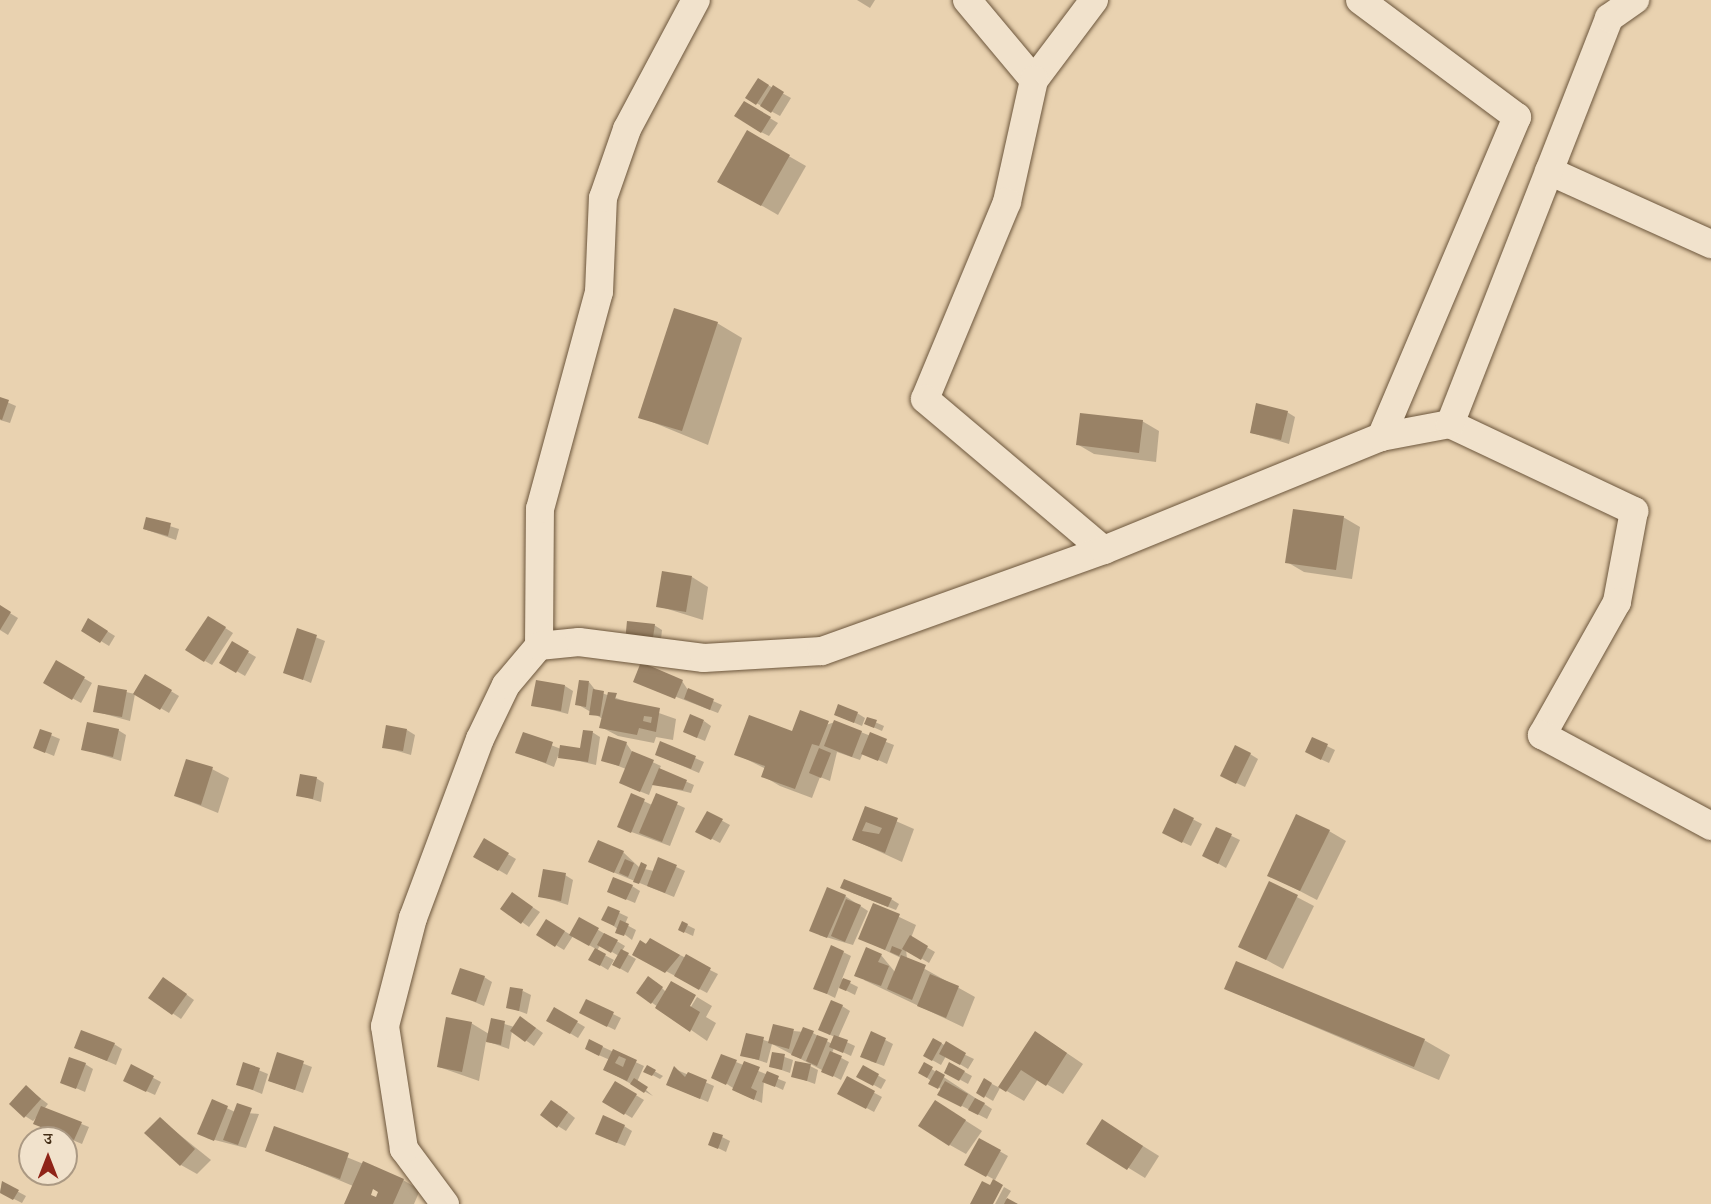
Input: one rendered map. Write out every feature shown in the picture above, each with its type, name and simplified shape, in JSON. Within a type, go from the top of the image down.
[{"type":"street","points":[[446,1204],[404,1149],[385,1026],[413,918],[480,739],[506,685],[539,646],[540,509],[598,292],[603,198],[627,129],[696,0]]},
{"type":"street","points":[[967,0],[1034,80]]},
{"type":"street","points":[[1094,0],[1034,80],[1007,202],[925,399],[1104,550]]},
{"type":"street","points":[[1360,0],[1517,117],[1381,436]]},
{"type":"street","points":[[1450,424],[1609,18],[1635,0]]},
{"type":"street","points":[[1549,171],[1711,244]]},
{"type":"street","points":[[539,646],[579,642],[704,658],[822,651],[1104,550],[1381,436],[1450,424],[1634,511],[1617,602],[1542,735],[1711,826]]},
{"type":"building","points":[[758,78],[769,85],[756,105],[745,98]]},
{"type":"building","points":[[773,85],[784,92],[771,113],[760,106]]},
{"type":"building","points":[[744,101],[771,117],[761,133],[734,116]]},
{"type":"building","points":[[747,130],[790,155],[761,206],[717,182]]},
{"type":"building","points":[[674,308],[718,322],[682,431],[638,418]]},
{"type":"building","points":[[0,397],[9,400],[2,420],[0,419]]},
{"type":"building","points":[[1256,403],[1288,411],[1281,440],[1250,433]]},
{"type":"building","points":[[1080,413],[1143,420],[1139,453],[1076,445]]},
{"type":"building","points":[[1293,509],[1344,516],[1336,570],[1285,563]]},
{"type":"building","points":[[146,517],[171,523],[168,536],[143,529]]},
{"type":"building","points":[[662,571],[692,576],[686,612],[656,607]]},
{"type":"building","points":[[0,605],[11,612],[0,630]]},
{"type":"building","points":[[208,616],[226,627],[204,662],[185,650]]},
{"type":"building","points":[[88,618],[108,631],[100,643],[81,631]]},
{"type":"building","points":[[627,621],[655,624],[652,644],[625,642]]},
{"type":"building","points":[[297,628],[317,635],[303,680],[283,673]]},
{"type":"building","points":[[232,641],[249,651],[236,673],[219,663]]},
{"type":"building","points":[[56,660],[85,677],[72,700],[43,683]]},
{"type":"building","points":[[641,662],[683,680],[675,699],[633,682]]},
{"type":"building","points":[[145,674],[172,690],[160,710],[133,694]]},
{"type":"building","points":[[536,680],[565,685],[561,711],[531,706]]},
{"type":"building","points":[[579,680],[589,681],[586,707],[575,705]]},
{"type":"building","points":[[98,685],[127,690],[122,717],[93,712]]},
{"type":"building","points":[[688,688],[714,699],[710,710],[684,699]]},
{"type":"building","points":[[593,689],[604,691],[600,716],[589,715]]},
{"type":"building","points":[[608,692],[617,693],[615,699],[660,708],[656,732],[639,728],[637,735],[599,728]],"holes":[[[644,716],[652,717],[651,723],[643,721]]]},
{"type":"building","points":[[838,704],[858,712],[854,723],[834,715]]},
{"type":"building","points":[[800,710],[829,721],[819,746],[812,744],[795,789],[761,777],[765,766],[734,755],[749,715],[792,731]]},
{"type":"building","points":[[690,714],[704,720],[697,738],[683,732]]},
{"type":"building","points":[[867,717],[877,720],[874,728],[864,724]]},
{"type":"building","points":[[834,720],[862,731],[852,757],[824,746]]},
{"type":"building","points":[[87,722],[119,729],[113,757],[81,750]]},
{"type":"building","points":[[386,725],[407,729],[403,751],[382,748]]},
{"type":"building","points":[[40,729],[52,733],[45,753],[33,748]]},
{"type":"building","points":[[583,730],[593,731],[588,762],[558,758],[560,745],[580,748]]},
{"type":"building","points":[[523,732],[553,742],[546,763],[515,753]]},
{"type":"building","points":[[870,732],[887,739],[878,761],[861,754]]},
{"type":"building","points":[[608,736],[627,742],[619,766],[601,761]]},
{"type":"building","points":[[1312,737],[1328,744],[1321,760],[1305,752]]},
{"type":"building","points":[[660,741],[696,756],[691,769],[655,755]]},
{"type":"building","points":[[1235,745],[1251,753],[1236,784],[1220,776]]},
{"type":"building","points":[[819,748],[831,753],[821,778],[809,773]]},
{"type":"building","points":[[632,751],[654,760],[640,792],[619,783]]},
{"type":"building","points":[[186,759],[213,767],[201,805],[174,796]]},
{"type":"building","points":[[659,768],[687,780],[683,790],[652,785]]},
{"type":"building","points":[[300,774],[317,777],[313,799],[296,796]]},
{"type":"building","points":[[631,793],[645,799],[631,833],[617,827]]},
{"type":"building","points":[[656,793],[678,802],[662,842],[639,833]]},
{"type":"building","points":[[865,806],[898,818],[885,853],[852,840]],"holes":[[[866,822],[882,828],[879,834],[862,831]]]},
{"type":"building","points":[[1174,808],[1194,818],[1182,843],[1162,833]]},
{"type":"building","points":[[707,811],[723,819],[711,840],[695,832]]},
{"type":"building","points":[[1296,814],[1330,830],[1300,891],[1267,876]]},
{"type":"building","points":[[1216,827],[1232,834],[1218,864],[1202,856]]},
{"type":"building","points":[[484,838],[509,853],[498,871],[473,857]]},
{"type":"building","points":[[598,840],[624,851],[614,873],[588,862]]},
{"type":"building","points":[[658,857],[677,865],[665,893],[647,886]]},
{"type":"building","points":[[625,859],[634,863],[628,877],[619,873]]},
{"type":"building","points":[[641,862],[647,865],[639,884],[633,882]]},
{"type":"building","points":[[543,869],[566,873],[561,901],[538,897]]},
{"type":"building","points":[[613,877],[633,885],[626,900],[607,892]]},
{"type":"building","points":[[844,879],[892,898],[888,907],[840,888]]},
{"type":"building","points":[[1269,881],[1298,895],[1266,960],[1238,947]]},
{"type":"building","points":[[827,887],[846,895],[827,938],[809,931]]},
{"type":"building","points":[[512,892],[533,907],[521,924],[500,909]]},
{"type":"building","points":[[846,899],[861,905],[845,942],[831,936]]},
{"type":"building","points":[[873,903],[900,914],[885,950],[858,939]]},
{"type":"building","points":[[608,906],[620,911],[614,926],[601,920]]},
{"type":"building","points":[[579,917],[599,928],[589,946],[569,935]]},
{"type":"building","points":[[546,919],[565,931],[555,947],[536,935]]},
{"type":"building","points":[[620,920],[629,924],[624,936],[615,933]]},
{"type":"building","points":[[682,921],[688,924],[684,933],[678,930]]},
{"type":"building","points":[[604,933],[618,940],[611,953],[597,945]]},
{"type":"building","points":[[910,935],[928,946],[921,960],[902,949]]},
{"type":"building","points":[[650,938],[680,955],[665,973],[632,955],[640,940],[646,944]]},
{"type":"building","points":[[831,945],[844,951],[827,994],[813,989]]},
{"type":"building","points":[[892,946],[902,950],[899,956],[890,952]]},
{"type":"building","points":[[866,947],[882,954],[878,962],[889,966],[881,986],[854,976]]},
{"type":"building","points":[[595,948],[606,954],[600,966],[588,960]]},
{"type":"building","points":[[621,949],[629,953],[620,969],[612,965]]},
{"type":"building","points":[[686,954],[711,968],[699,990],[674,976]]},
{"type":"building","points":[[901,955],[926,965],[912,1000],[887,989]]},
{"type":"building","points":[[1236,961],[1425,1039],[1414,1067],[1224,989]]},
{"type":"building","points":[[460,968],[485,976],[476,1002],[451,994]]},
{"type":"building","points":[[930,974],[959,986],[946,1018],[917,1006]]},
{"type":"building","points":[[648,976],[663,987],[651,1004],[636,993]]},
{"type":"building","points":[[163,977],[187,994],[172,1015],[148,998]]},
{"type":"building","points":[[843,978],[851,981],[846,991],[839,988]]},
{"type":"building","points":[[671,981],[696,995],[690,1006],[700,1012],[690,1032],[655,1008]]},
{"type":"building","points":[[510,987],[523,989],[519,1011],[506,1008]]},
{"type":"building","points":[[586,999],[614,1012],[607,1027],[579,1013]]},
{"type":"building","points":[[831,1000],[843,1005],[830,1035],[818,1030]]},
{"type":"building","points":[[554,1007],[578,1021],[570,1034],[546,1021]]},
{"type":"building","points":[[520,1016],[536,1028],[525,1042],[510,1031]]},
{"type":"building","points":[[446,1017],[472,1022],[462,1072],[437,1067]]},
{"type":"building","points":[[491,1018],[505,1021],[501,1045],[486,1042]]},
{"type":"building","points":[[773,1024],[794,1029],[789,1049],[768,1043]]},
{"type":"building","points":[[803,1027],[814,1031],[801,1059],[791,1055]]},
{"type":"building","points":[[81,1030],[115,1043],[107,1061],[74,1048]]},
{"type":"building","points":[[871,1031],[886,1038],[876,1063],[860,1057]]},
{"type":"building","points":[[1035,1031],[1067,1053],[1046,1086],[1021,1070],[1006,1092],[998,1087]]},
{"type":"building","points":[[746,1033],[764,1037],[759,1060],[740,1056]]},
{"type":"building","points":[[817,1035],[828,1039],[817,1066],[806,1061]]},
{"type":"building","points":[[834,1035],[848,1040],[843,1053],[829,1047]]},
{"type":"building","points":[[933,1038],[942,1043],[932,1061],[923,1056]]},
{"type":"building","points":[[589,1039],[603,1046],[599,1056],[585,1049]]},
{"type":"building","points":[[946,1041],[966,1053],[960,1065],[939,1054]]},
{"type":"building","points":[[613,1049],[637,1060],[627,1081],[603,1070]],"holes":[[[619,1056],[626,1059],[623,1067],[615,1063]]]},
{"type":"building","points":[[830,1051],[842,1056],[833,1077],[821,1072]]},
{"type":"building","points":[[277,1052],[304,1061],[295,1090],[268,1081]]},
{"type":"building","points":[[772,1052],[785,1054],[782,1070],[769,1067]]},
{"type":"building","points":[[721,1054],[737,1060],[726,1085],[711,1078]]},
{"type":"building","points":[[69,1057],[86,1063],[76,1089],[60,1083]]},
{"type":"building","points":[[744,1061],[760,1067],[751,1088],[757,1091],[754,1100],[732,1090]]},
{"type":"building","points":[[795,1061],[811,1064],[807,1081],[791,1077]]},
{"type":"building","points":[[243,1062],[260,1068],[253,1090],[236,1085]]},
{"type":"building","points":[[924,1062],[933,1067],[927,1078],[918,1073]]},
{"type":"building","points":[[949,1062],[965,1071],[959,1081],[944,1073]]},
{"type":"building","points":[[131,1064],[154,1076],[146,1092],[123,1081]]},
{"type":"building","points":[[647,1065],[656,1070],[652,1076],[643,1072]]},
{"type":"building","points":[[863,1065],[879,1074],[873,1086],[856,1077]]},
{"type":"building","points":[[674,1066],[685,1077],[688,1072],[707,1080],[700,1099],[666,1085]]},
{"type":"building","points":[[936,1070],[945,1075],[938,1089],[928,1084]]},
{"type":"building","points":[[767,1071],[779,1076],[775,1087],[762,1082]]},
{"type":"building","points":[[847,1076],[875,1091],[866,1109],[837,1094]]},
{"type":"building","points":[[634,1078],[648,1087],[644,1093],[630,1084]]},
{"type":"building","points":[[984,1078],[992,1083],[984,1098],[976,1093]]},
{"type":"building","points":[[615,1081],[637,1094],[624,1115],[602,1102]]},
{"type":"building","points":[[945,1081],[968,1094],[961,1107],[937,1095]]},
{"type":"building","points":[[26,1085],[41,1099],[24,1118],[9,1104]]},
{"type":"building","points":[[975,1098],[985,1103],[978,1115],[968,1110]]},
{"type":"building","points":[[212,1099],[228,1106],[214,1141],[197,1134]]},
{"type":"building","points":[[551,1100],[568,1112],[557,1128],[540,1115]]},
{"type":"building","points":[[935,1100],[966,1120],[949,1146],[918,1126]]},
{"type":"building","points":[[237,1103],[252,1108],[238,1145],[223,1140]]},
{"type":"building","points":[[41,1106],[82,1122],[78,1131],[78,1126],[33,1124]]},
{"type":"building","points":[[603,1115],[625,1125],[617,1143],[595,1134]]},
{"type":"building","points":[[160,1117],[195,1149],[180,1166],[144,1133]]},
{"type":"building","points":[[1102,1119],[1143,1146],[1127,1170],[1086,1144]]},
{"type":"building","points":[[274,1126],[349,1153],[340,1179],[265,1151]]},
{"type":"building","points":[[713,1132],[723,1135],[718,1149],[708,1145]]},
{"type":"building","points":[[979,1138],[1001,1150],[986,1177],[964,1165]]},
{"type":"building","points":[[363,1161],[404,1179],[393,1204],[344,1204]],"holes":[[[373,1189],[378,1192],[376,1197],[371,1195]]]},
{"type":"building","points":[[993,1179],[1003,1185],[993,1204],[970,1204],[982,1181],[990,1185]]},
{"type":"building","points":[[2,1181],[19,1190],[13,1200],[0,1193]]},
{"type":"building","points":[[1007,1198],[1018,1204],[1004,1204]]}]
